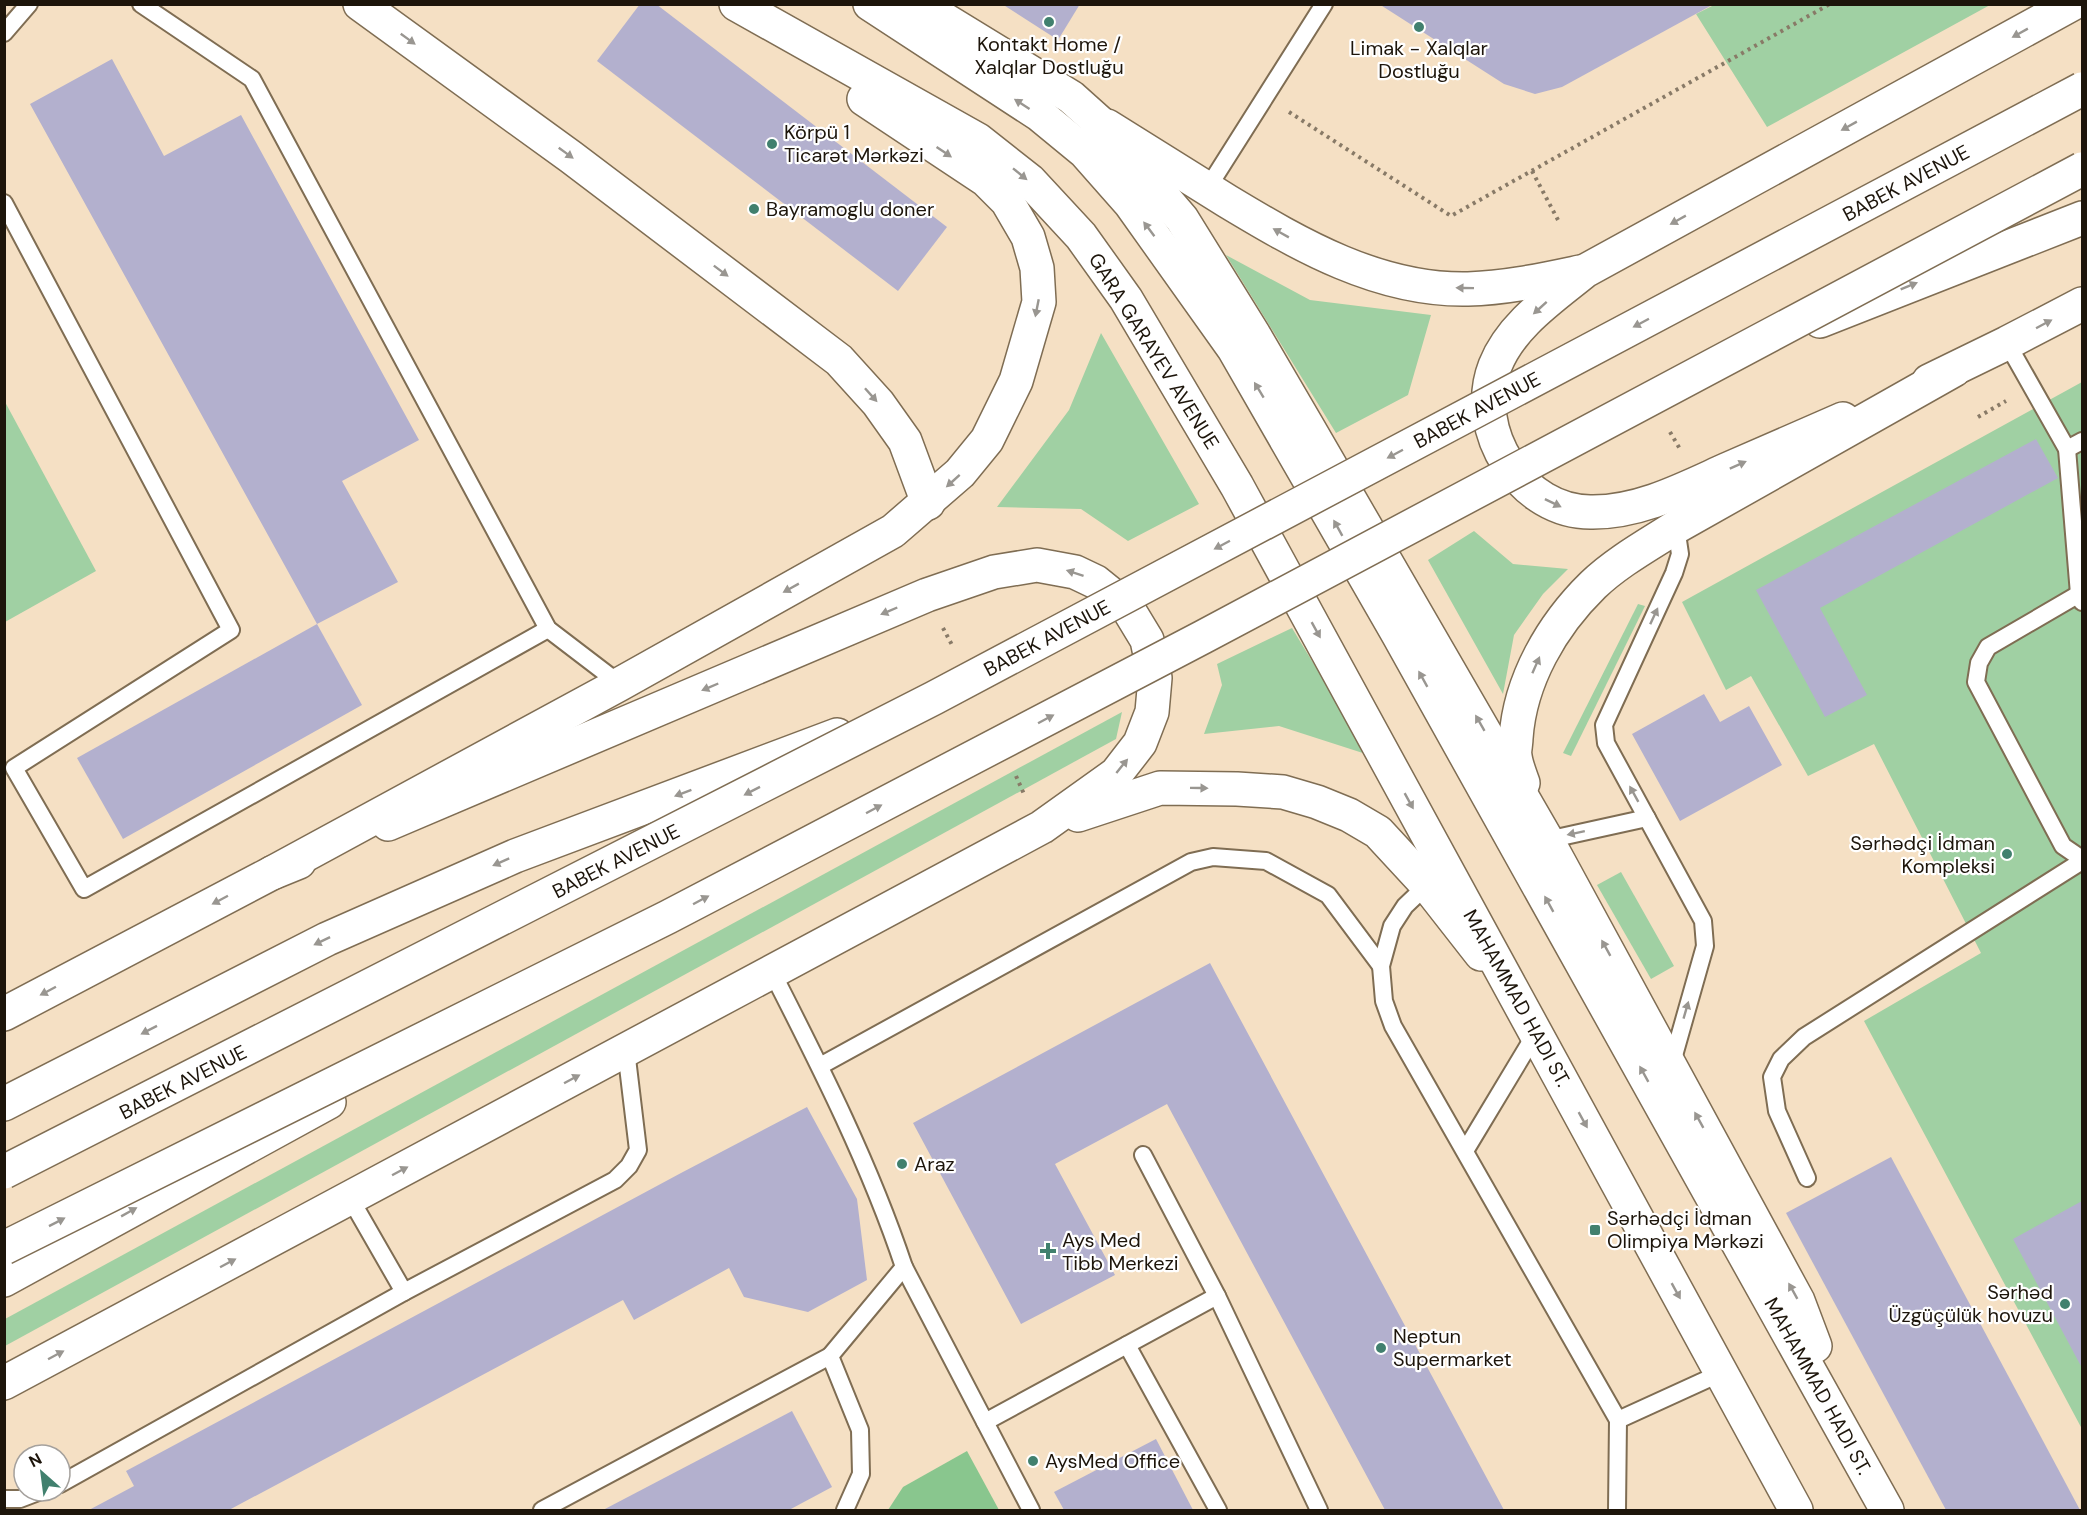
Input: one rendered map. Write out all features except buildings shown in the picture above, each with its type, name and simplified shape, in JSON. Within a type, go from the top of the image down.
[{"type":"main road","points":[[360,4],[571,157],[839,360],[878,403],[905,441],[928,503]]},
{"type":"main road","name":"MAHAMMAD HADI ST.","points":[[870,4],[1040,115],[1085,152],[1130,203],[1234,349],[1398,634],[1887,1510]]},
{"type":"main road","points":[[919,4],[1071,98],[1101,123],[1207,189],[1315,252],[1365,272],[1412,284],[1466,289],[1517,286],[1585,271]]},
{"type":"main road","points":[[1954,370],[1668,496],[1629,508],[1591,513],[1556,506],[1529,489],[1505,462],[1492,431],[1488,397],[1495,367],[1509,340],[1536,311],[1585,271],[2072,4]]},
{"type":"main road","points":[[4,1014],[272,873],[620,684],[893,531],[960,473],[987,440],[1016,381],[1039,302],[1037,268],[1028,237],[1007,201],[986,180],[841,84],[739,6]]},
{"type":"main road","name":"GARA GARAYEV AVENUE","points":[[739,6],[978,140],[1030,181],[1081,236],[1126,299],[1237,486]]},
{"type":"main road","points":[[1686,299],[2082,73]]},
{"type":"main road","name":"BABEK AVENUE","points":[[4,1172],[934,698],[2082,89]]},
{"type":"main road","points":[[1101,123],[1182,219],[1254,335],[1547,840],[1798,1301],[1851,1444]]},
{"type":"main road","points":[[4,1280],[668,917],[1214,631],[2082,169]]},
{"type":"main road","points":[[1718,362],[2082,218]]},
{"type":"main road","points":[[1547,840],[1527,795],[1515,756],[1517,722],[1525,690],[1539,656],[1562,621],[1594,585],[1635,553],[1676,527],[1954,370],[2082,304]]},
{"type":"main road","name":"MAHAMMAD HADI ST.","points":[[1237,486],[1796,1510]]},
{"type":"main road","points":[[4,1383],[1042,827],[1116,774],[1140,743],[1152,712],[1155,678],[1146,640],[1127,607],[1096,582],[1075,572],[1037,565],[994,572],[927,595],[272,873]]},
{"type":"main road","points":[[4,1104],[327,939],[504,861],[934,698]]},
{"type":"main road","points":[[1042,827],[1124,798],[1160,788],[1283,792],[1349,814],[1378,832],[1427,885],[1529,1020]]},
{"type":"main road","points":[[4,1248],[668,917]]},
{"type":"lane","points":[[4,33],[29,4]]},
{"type":"lane","points":[[141,4],[252,79],[548,629],[620,684]]},
{"type":"lane","points":[[1207,189],[1324,4]]},
{"type":"lane","points":[[4,203],[231,630],[14,768],[84,889],[548,629]]},
{"type":"lane","points":[[1807,1178],[1777,1111],[1772,1077],[1781,1059],[1804,1037],[2082,860],[2063,846],[1976,682],[1979,663],[1988,647],[2080,598],[2067,449],[2007,343]]},
{"type":"lane","points":[[2067,449],[2082,441]]},
{"type":"lane","points":[[1670,1066],[1705,946],[1703,921],[1606,743],[1604,725],[1674,573],[1680,554],[1676,527]]},
{"type":"lane","points":[[1547,840],[1647,818]]},
{"type":"lane","points":[[820,1066],[1191,862],[1213,857],[1266,861],[1329,895],[1381,966]]},
{"type":"lane","points":[[1427,885],[1405,906],[1392,926],[1381,966],[1384,1001],[1394,1026],[1618,1420],[1617,1510]]},
{"type":"lane","points":[[772,972],[820,1066],[887,1217],[904,1267],[1031,1510]]},
{"type":"lane","points":[[1465,1151],[1529,1020]]},
{"type":"lane","points":[[72,1477],[404,1292],[615,1180],[629,1167],[638,1150],[626,1050]]},
{"type":"lane","points":[[1143,1155],[1217,1296],[1319,1510]]},
{"type":"lane","points":[[350,1198],[404,1292]]},
{"type":"lane","points":[[542,1510],[830,1356],[904,1267]]},
{"type":"lane","points":[[985,1422],[1217,1296]]},
{"type":"lane","points":[[1127,1345],[1218,1510]]},
{"type":"lane","points":[[830,1356],[860,1430],[861,1474],[845,1510]]},
{"type":"lane","points":[[1618,1420],[1721,1373]]},
{"type":"path","points":[[1266,97],[1451,216],[1830,4]]},
{"type":"path","points":[[1532,171],[1558,220]]},
{"type":"green space","points":[[1714,5],[1990,5],[1767,127],[1696,14]]},
{"type":"green space","points":[[1226,255],[1310,300],[1431,315],[1408,395],[1336,433]]},
{"type":"green space","points":[[1101,333],[1199,504],[1128,541],[1081,509],[997,507],[1069,410]]},
{"type":"green space","name":"Sərhədçi İdman Kompleksi","points":[[2082,382],[2082,1429],[1864,1021],[1981,953],[1874,744],[1808,776],[1751,676],[1726,690],[1682,602]]},
{"type":"green space","points":[[4,400],[96,571],[5,622],[4,622]]},
{"type":"green space","points":[[1474,531],[1513,564],[1568,569],[1543,594],[1514,635],[1503,694],[1428,560]]},
{"type":"green space","points":[[1638,604],[1645,606],[1571,756],[1563,753]]},
{"type":"green space","points":[[1292,628],[1369,755],[1279,726],[1204,734],[1222,685],[1217,664]]},
{"type":"green space","points":[[1122,712],[1116,739],[5,1346],[5,1319]]},
{"type":"green space","points":[[1621,872],[1674,966],[1651,979],[1597,885]]},
{"type":"green space","points":[[967,1451],[999,1510],[888,1510],[903,1487]]},
{"type":"place","name":"Kontakt Home / Xalqlar Dostluğu","points":[[1049,22]]},
{"type":"place","name":"Limak - Xalqlar Dostluğu","points":[[1419,27]]},
{"type":"place","name":"Körpü 1 Ticarət Mərkəzi","points":[[772,144]]},
{"type":"place","name":"Bayramoglu doner","points":[[754,209]]},
{"type":"place","name":"Sərhədçi İdman Kompleksi","points":[[2007,854]]},
{"type":"place","name":"Araz","points":[[902,1164]]},
{"type":"place","name":"Sərhədçi İdman Olimpiya Mərkəzi","points":[[1595,1230]]},
{"type":"place","name":"Ays Med Tibb Merkezi","points":[[1048,1251]]},
{"type":"place","name":"Sərhəd Üzgüçülük hovuzu","points":[[2065,1304]]},
{"type":"place","name":"Neptun Supermarket","points":[[1381,1348]]},
{"type":"place","name":"AysMed Office","points":[[1033,1461]]}]
